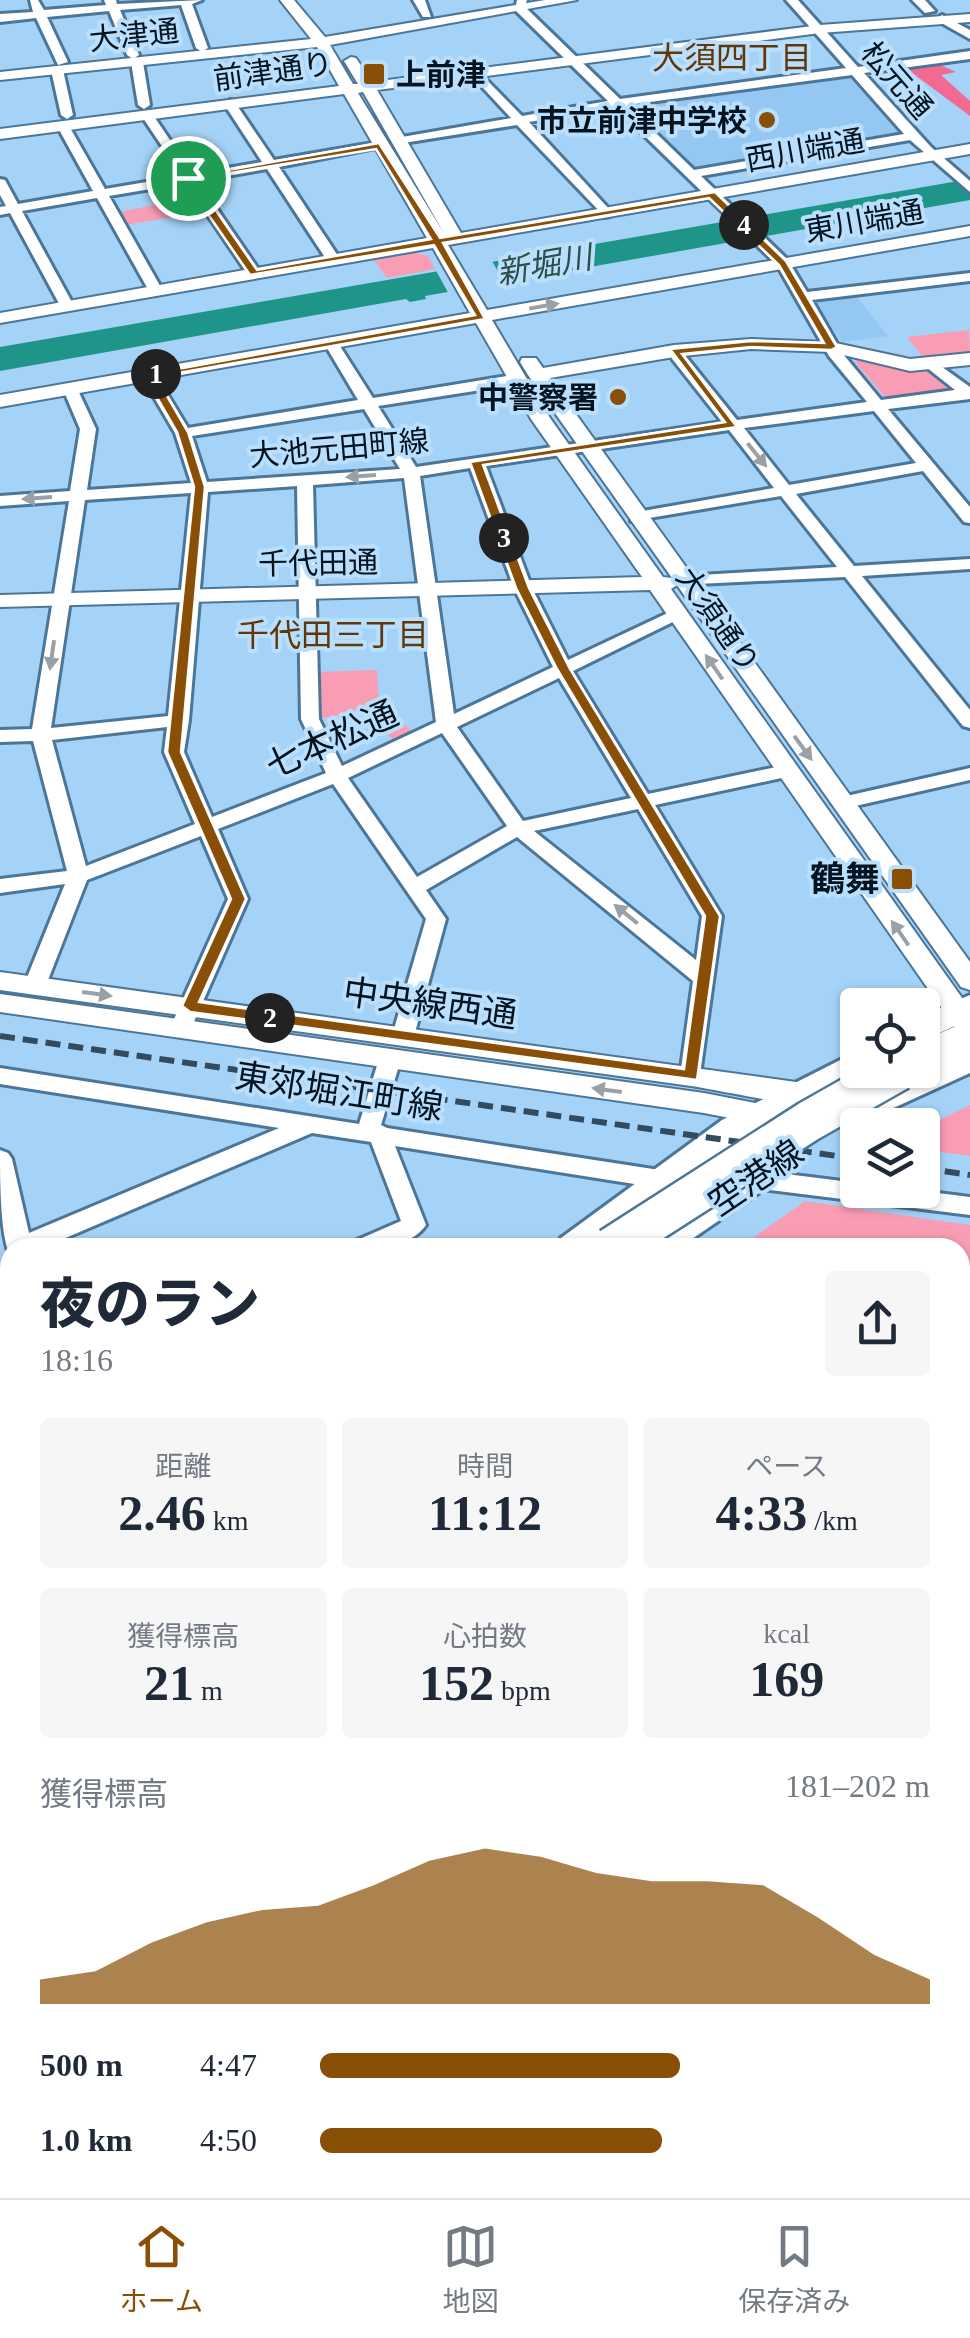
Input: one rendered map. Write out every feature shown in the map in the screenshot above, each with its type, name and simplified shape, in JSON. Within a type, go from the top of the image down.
[{"type":"highway","points":[[940,1043],[966,1021]]},
{"type":"highway","points":[[626,1238],[809,1120],[867,1088]]},
{"type":"main road","points":[[940,1026],[966,1021]]},
{"type":"main road","name":"空港線","points":[[868,1108],[970,1060]]},
{"type":"main road","name":"空港線","points":[[587,1238],[762,1112],[840,1071]]},
{"type":"main road","name":"空港線","points":[[667,1238],[840,1123]]},
{"type":"street","points":[[33,0],[60,66],[65,120],[156,291]]},
{"type":"street","points":[[185,0],[202,48]]},
{"type":"street","points":[[0,18],[112,4],[196,0]]},
{"type":"street","points":[[287,0],[327,37]]},
{"type":"street","points":[[305,0],[354,83],[379,146],[450,246]]},
{"type":"street","points":[[419,0],[427,15]]},
{"type":"street","name":"大津通","points":[[135,58],[327,37],[427,15],[570,0]]},
{"type":"street","name":"松元通","points":[[792,0],[913,136],[970,188]]},
{"type":"street","points":[[112,4],[135,58],[146,110],[254,273]]},
{"type":"street","points":[[523,5],[568,56],[783,263],[831,347],[875,406],[970,518]]},
{"type":"street","name":"大津通","points":[[0,72],[327,37],[523,5]]},
{"type":"street","points":[[930,10],[970,35]]},
{"type":"street","name":"前津通り","points":[[930,10],[970,18]]},
{"type":"street","name":"前津通り","points":[[0,124],[65,120],[818,28],[930,10],[970,10]]},
{"type":"street","points":[[402,141],[617,103],[970,55]]},
{"type":"street","name":"前津通り","points":[[146,110],[230,104],[354,83],[476,73],[568,56]]},
{"type":"street","points":[[476,73],[605,213]]},
{"type":"street","points":[[354,83],[402,141],[450,246]]},
{"type":"street","points":[[230,104],[332,260]]},
{"type":"street","name":"前津通り","points":[[0,134],[65,120]]},
{"type":"street","points":[[690,174],[913,136]]},
{"type":"street","points":[[7,210],[379,146]]},
{"type":"street","name":"西川端通","points":[[0,318],[332,260],[450,246],[605,213],[970,149]]},
{"type":"street","points":[[0,183],[7,210],[67,306]]},
{"type":"street","name":"東川端通","points":[[0,401],[331,343],[485,306],[783,263],[970,230]]},
{"type":"street","name":"大須通り","points":[[450,246],[528,377],[562,448],[647,585],[678,615],[966,1021]]},
{"type":"street","points":[[801,297],[967,281]]},
{"type":"street","points":[[331,343],[411,473],[446,724],[518,828],[702,976]]},
{"type":"street","points":[[182,432],[674,351],[751,344],[831,347],[896,364],[970,359]]},
{"type":"street","points":[[674,351],[970,722]]},
{"type":"street","points":[[931,364],[969,394]]},
{"type":"street","points":[[149,375],[182,432],[200,487],[174,752],[238,899],[185,1017]]},
{"type":"street","name":"大須通り","points":[[528,377],[585,444],[970,981]]},
{"type":"street","points":[[35,985],[80,876],[41,735],[88,429],[70,388]]},
{"type":"street","name":"大池元田町線","points":[[0,501],[411,473],[585,444],[969,394]]},
{"type":"street","points":[[476,462],[523,588],[564,669],[712,916],[691,1076]]},
{"type":"street","points":[[637,517],[924,466]]},
{"type":"street","points":[[304,480],[310,719],[337,776],[436,920],[373,1131],[414,1224],[384,1238]]},
{"type":"street","points":[[683,581],[970,564]]},
{"type":"street","name":"千代田通","points":[[0,601],[683,581]]},
{"type":"street","name":"七本松通","points":[[0,886],[80,876],[207,828],[337,776],[678,615]]},
{"type":"street","points":[[0,736],[180,720]]},
{"type":"street","points":[[414,888],[518,828],[786,771]]},
{"type":"street","points":[[842,802],[970,774]]},
{"type":"street","name":"中央線西通","points":[[0,980],[185,1017],[396,1048],[762,1112],[824,1132]]},
{"type":"street","name":"中央線西通","points":[[0,1003],[185,1017]]},
{"type":"street","name":"中央線西通","points":[[396,1048],[691,1076],[796,1092],[840,1108]]},
{"type":"street","name":"東郊堀江町線","points":[[0,1076],[373,1131],[666,1180]]},
{"type":"street","points":[[40,1238],[312,1123]]},
{"type":"street","points":[[0,1159],[17,1238]]},
{"type":"street","points":[[754,1179],[970,1206]]},
{"type":"shaded area","points":[[936,63],[956,72],[941,75],[970,101],[970,116],[907,69]]},
{"type":"shaded area","name":"市立前津中学校","points":[[847,75],[902,134],[702,170],[696,169],[629,106]]},
{"type":"shaded area","points":[[194,196],[205,212],[124,225],[116,213]]},
{"type":"shaded area","points":[[412,252],[428,256],[435,269],[387,278],[373,259]]},
{"type":"shaded area","points":[[855,294],[888,336],[842,342],[814,302]]},
{"type":"shaded area","points":[[969,330],[970,355],[925,360],[907,337]]},
{"type":"shaded area","points":[[861,359],[930,370],[955,389],[886,398],[855,362]]},
{"type":"shaded area","points":[[377,670],[379,703],[412,731],[394,740],[360,711],[318,719],[318,672]]},
{"type":"shaded area","points":[[970,1105],[970,1156],[940,1152],[940,1120]]},
{"type":"shaded area","points":[[805,1201],[970,1225],[970,1238],[753,1238]]},
{"type":"water","name":"新堀川","points":[[970,179],[970,200],[425,296],[426,299],[410,302],[406,299],[0,371],[0,347]]},
{"type":"pier","points":[[488,254],[508,289],[451,298],[433,265]]},
{"type":"railway","points":[[0,1036],[840,1156]]},
{"type":"railway","points":[[940,1171],[970,1175]]},
{"type":"place","name":"上前津","points":[[374,74]]},
{"type":"place","name":"市立前津中学校","points":[[767,120]]},
{"type":"place","name":"中警察署","points":[[618,397]]},
{"type":"place","name":"鶴舞","points":[[902,879]]},
{"type":"district","name":"大須四丁目","points":[[732,58]]},
{"type":"district","name":"千代田三丁目","points":[[333,635]]},
{"type":"route","points":[[188,178],[254,273],[437,241],[482,317],[149,375],[182,432],[200,487],[174,752],[238,899],[190,1006],[691,1076],[712,916],[564,669],[523,588],[476,462],[733,425],[674,351],[751,344],[831,347],[783,263],[712,194],[437,241],[379,146],[188,178]]}]
